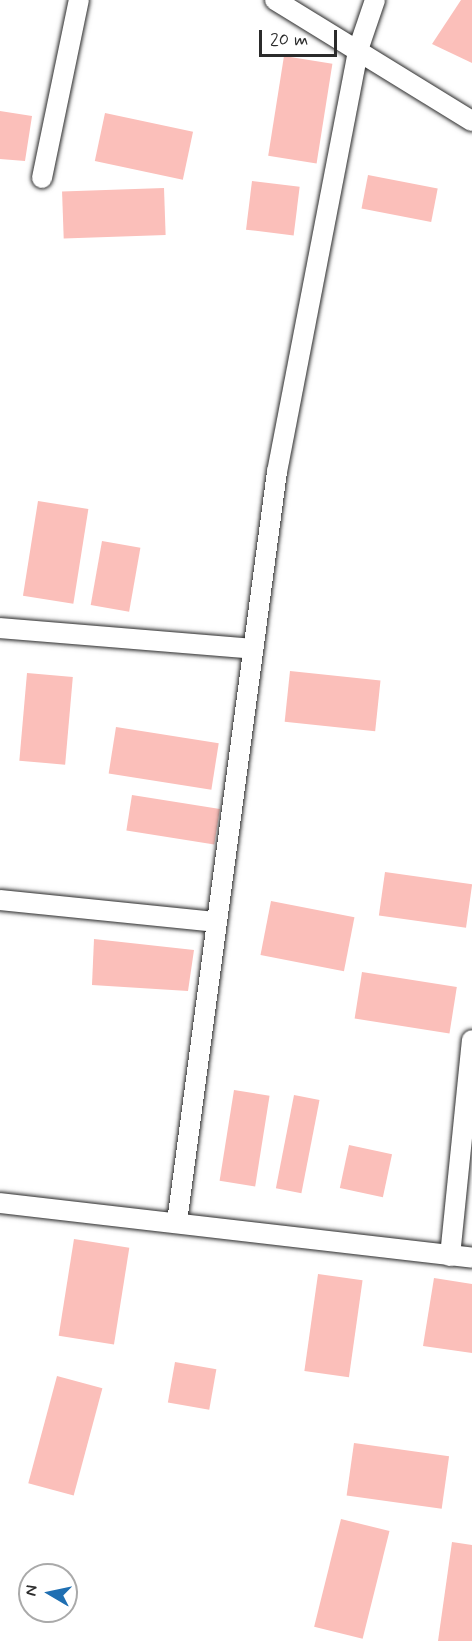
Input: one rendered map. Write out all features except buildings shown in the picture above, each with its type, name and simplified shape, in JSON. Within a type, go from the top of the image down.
[{"type":"street","points":[[42,178],[79,0]]},
{"type":"street","points":[[275,0],[359,47],[472,121]]},
{"type":"street","points":[[177,1222],[215,922],[277,472],[359,47],[375,0]]},
{"type":"street","points":[[0,628],[253,649]]},
{"type":"street","points":[[0,900],[215,922]]},
{"type":"street","points":[[450,1256],[472,1040]]},
{"type":"street","points":[[0,1203],[472,1258]]}]
